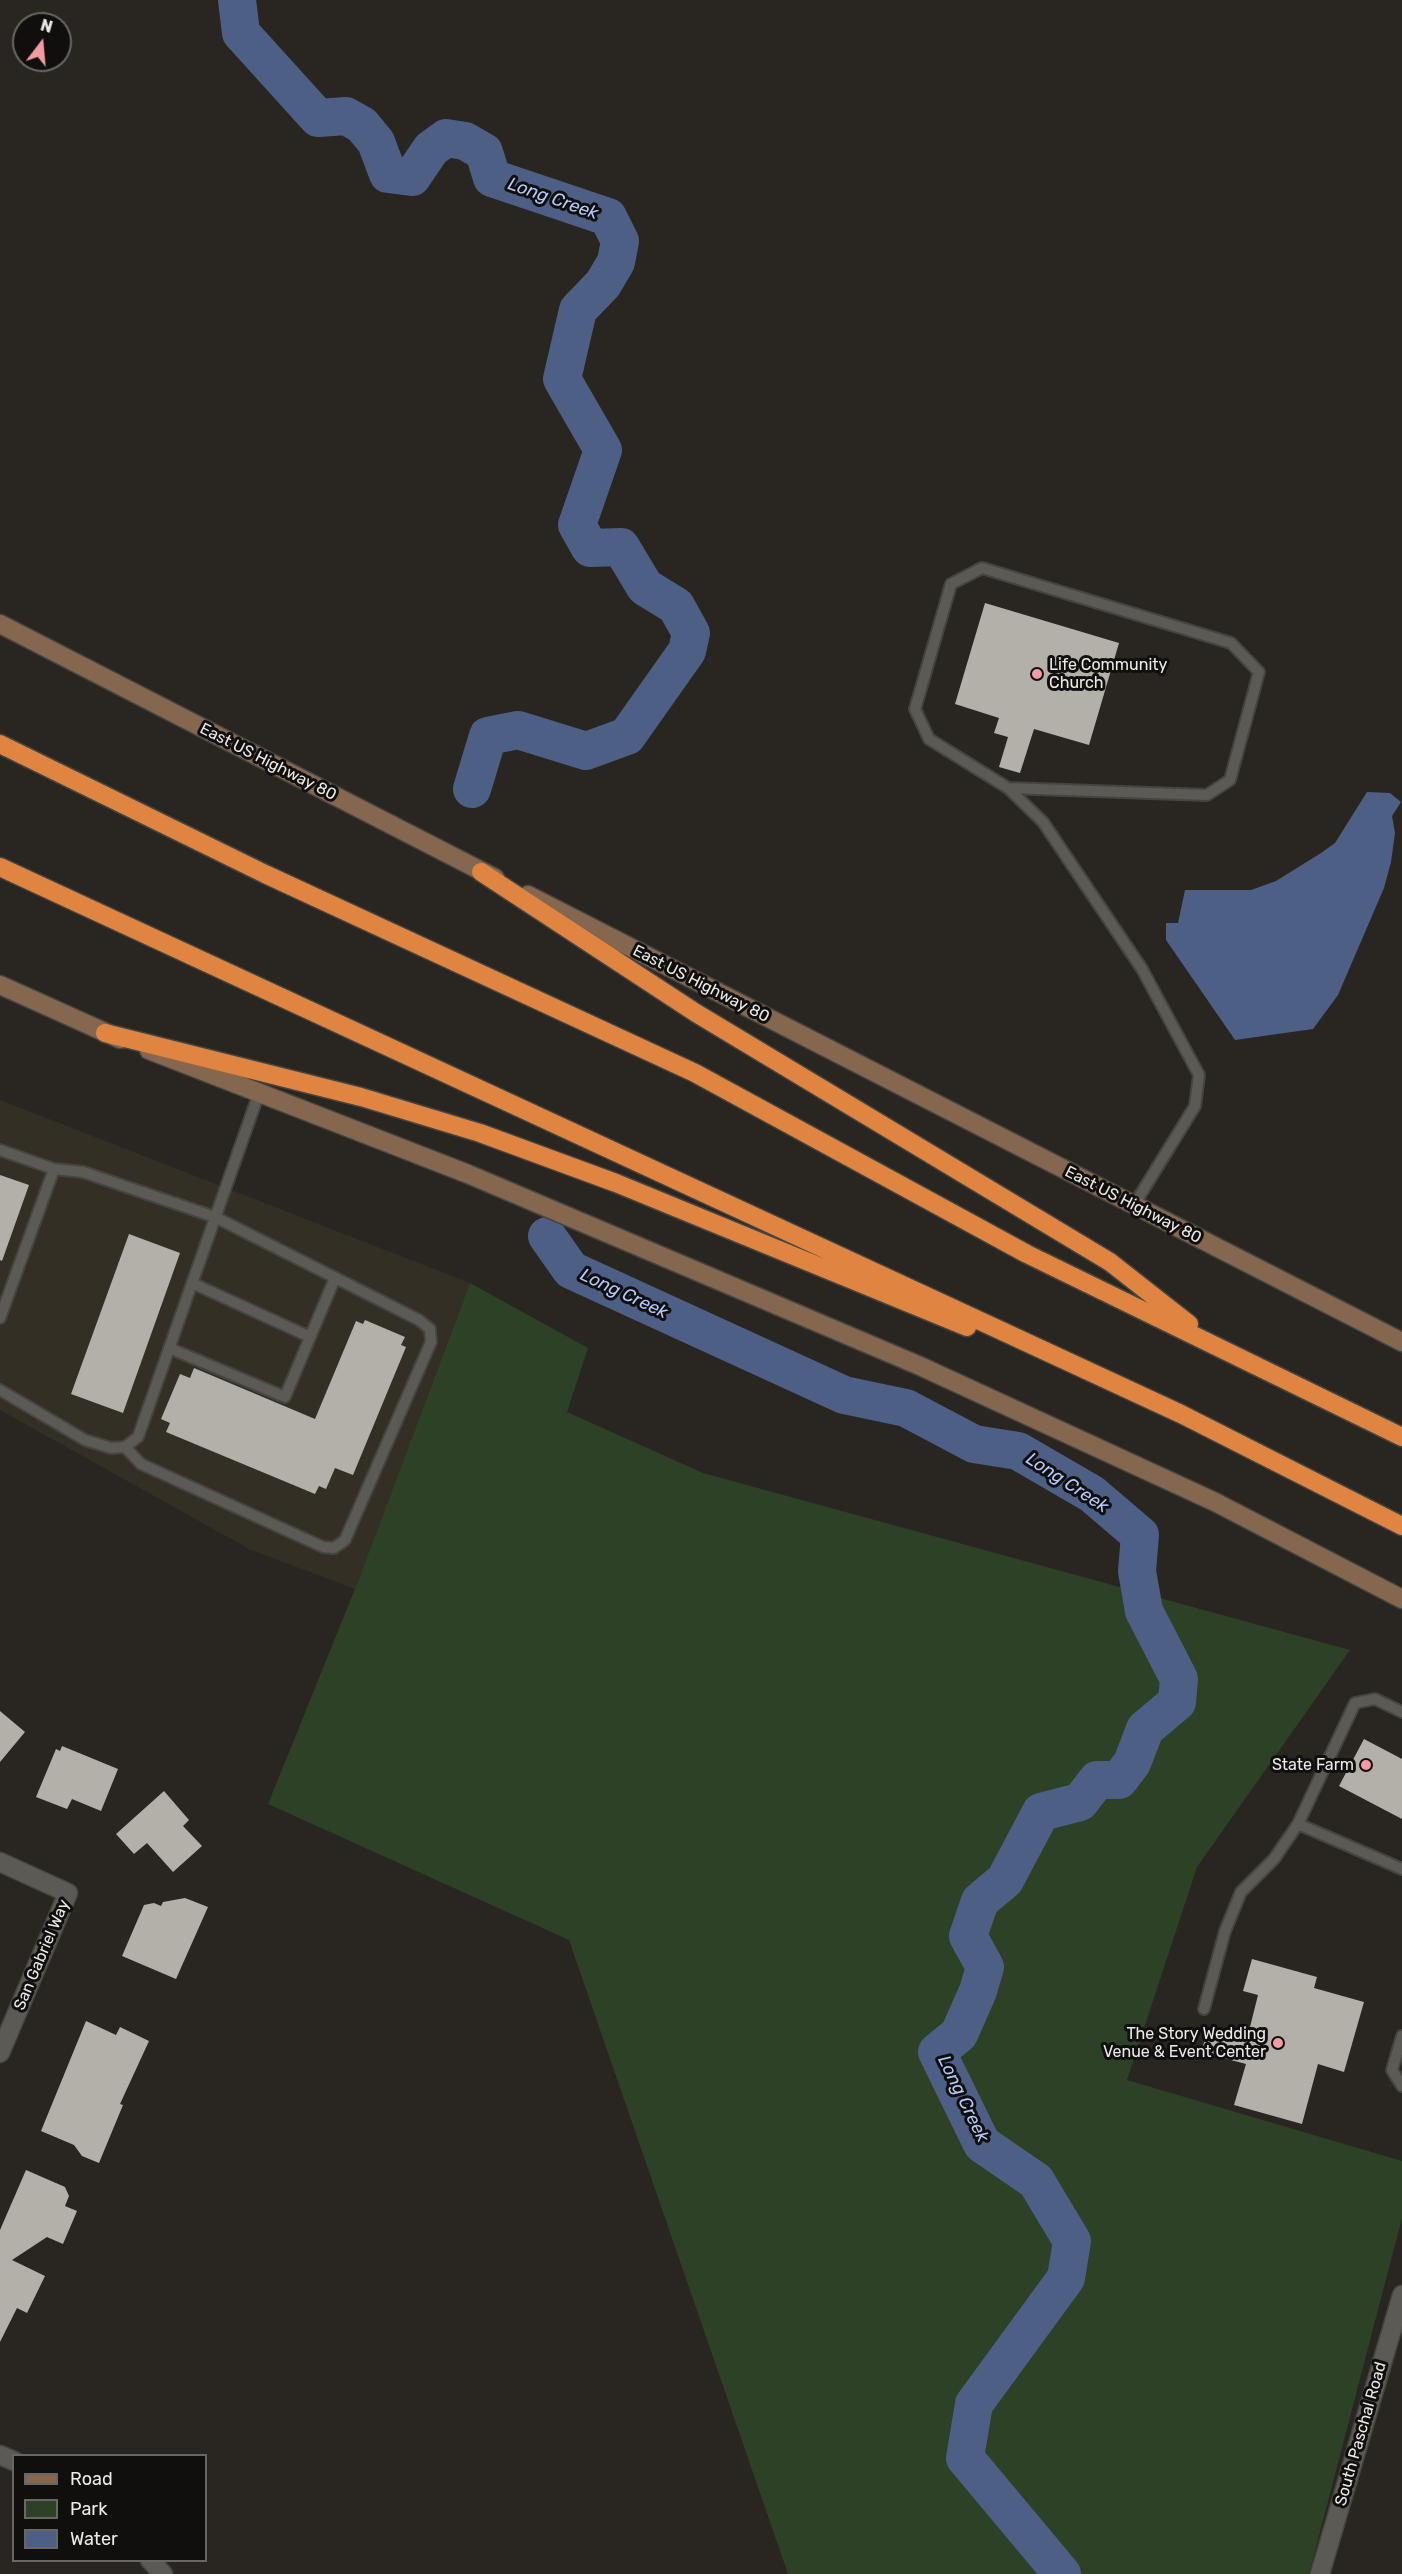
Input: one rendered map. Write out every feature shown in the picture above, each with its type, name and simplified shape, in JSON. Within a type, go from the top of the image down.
[{"type":"highway","points":[[0,744],[265,874],[695,1073],[1027,1254],[1402,1437]]},
{"type":"highway","points":[[0,867],[1181,1414],[1402,1526]]},
{"type":"highway","points":[[481,872],[696,1013],[1110,1262],[1216,1346]]},
{"type":"highway","points":[[105,1033],[361,1097],[480,1132],[616,1182],[1181,1414]]},
{"type":"main road","name":"East US Highway 80","points":[[0,624],[1402,1342]]},
{"type":"main road","points":[[0,985],[105,1033],[468,1174],[920,1366],[1215,1502],[1402,1599]]},
{"type":"street","name":"San Gabriel Way","points":[[0,1862],[68,1893],[0,2053]]},
{"type":"street","name":"South Paschal Road","points":[[1320,2574],[1402,2295]]},
{"type":"street","points":[[152,2562],[163,2574]]},
{"type":"lane","points":[[1008,788],[1207,795],[1230,780],[1259,672],[1232,643],[982,568],[951,584],[915,709],[929,739],[1008,788],[1043,822],[1142,969],[1198,1075],[1195,1106],[1134,1205]]},
{"type":"lane","points":[[0,1390],[85,1440],[111,1448],[125,1447],[138,1437],[259,1093]]},
{"type":"lane","points":[[0,1150],[54,1169],[84,1172],[215,1217],[419,1320],[430,1329],[431,1342],[345,1540],[334,1548],[322,1547],[141,1464],[125,1447]]},
{"type":"lane","points":[[0,1318],[54,1169]]},
{"type":"lane","points":[[169,1348],[285,1397],[335,1278]]},
{"type":"lane","points":[[192,1283],[310,1337]]},
{"type":"lane","points":[[1204,2009],[1225,1931],[1241,1892],[1274,1859],[1298,1824],[1354,1703],[1375,1699],[1402,1713]]},
{"type":"lane","points":[[1298,1824],[1402,1869]]},
{"type":"lane","points":[[1402,2036],[1392,2070],[1402,2086]]},
{"type":"shaded area","points":[[0,1100],[470,1283],[355,1589],[251,1550],[0,1410]]},
{"type":"green space","points":[[470,1283],[588,1348],[567,1412],[703,1473],[1350,1650],[1197,1867],[1127,2080],[1402,2161],[1402,2218],[1309,2574],[788,2574],[569,1940],[268,1804],[355,1589]]},
{"type":"water","points":[[1367,792],[1390,793],[1401,802],[1392,816],[1395,833],[1384,888],[1338,995],[1313,1029],[1235,1040],[1166,940],[1166,923],[1178,923],[1185,890],[1251,890],[1276,881],[1321,853],[1335,843]]},
{"type":"building","name":"Life Community Church","points":[[985,603],[1119,643],[1089,745],[1034,729],[1020,773],[999,767],[1008,737],[994,733],[999,718],[955,704]]},
{"type":"building","points":[[0,1175],[29,1185],[2,1261],[0,1260]]},
{"type":"building","points":[[129,1234],[180,1253],[123,1413],[71,1394]]},
{"type":"building","points":[[365,1320],[405,1337],[401,1345],[406,1347],[353,1475],[335,1468],[326,1489],[319,1486],[315,1494],[166,1432],[170,1423],[161,1419],[180,1374],[190,1378],[194,1368],[315,1419],[356,1321],[363,1324]]},
{"type":"building","points":[[0,1711],[25,1732],[0,1762]]},
{"type":"building","points":[[1364,1739],[1402,1759],[1402,1819],[1339,1786]]},
{"type":"building","points":[[62,1746],[118,1769],[101,1811],[72,1799],[67,1809],[36,1797],[56,1749],[60,1751]]},
{"type":"building","points":[[164,1791],[189,1820],[183,1826],[202,1846],[173,1872],[147,1843],[134,1854],[116,1834]]},
{"type":"building","points":[[185,1898],[208,1907],[176,1979],[122,1956],[144,1905],[154,1903],[161,1906],[163,1902]]},
{"type":"building","name":"The Story Wedding Venue & Event Center","points":[[1252,1959],[1317,1977],[1314,1988],[1364,2002],[1344,2072],[1318,2064],[1302,2124],[1234,2105],[1246,2064],[1201,2052],[1208,2030],[1238,2039],[1242,2025],[1250,2027],[1258,1995],[1243,1991]]},
{"type":"building","points":[[86,2021],[116,2035],[120,2027],[149,2041],[120,2104],[123,2105],[99,2163],[82,2156],[74,2145],[41,2131]]},
{"type":"building","points":[[26,2170],[65,2187],[69,2196],[65,2206],[77,2211],[63,2244],[47,2237],[12,2260],[45,2276],[27,2313],[17,2308],[0,2342],[0,2230]]},
{"type":"waterway","name":"Long Creek","points":[[237,0],[241,33],[318,118],[346,116],[362,125],[376,142],[388,174],[412,177],[431,149],[446,138],[465,141],[484,152],[492,178],[608,217],[620,241],[616,262],[603,284],[578,310],[562,379],[603,450],[577,525],[590,548],[621,547],[645,587],[676,606],[691,633],[687,651],[627,736],[586,751],[518,730],[488,736],[472,789]]},
{"type":"waterway","name":"Long Creek","points":[[547,1236],[571,1270],[844,1395],[906,1408],[974,1444],[1018,1451],[1092,1494],[1140,1535],[1137,1571],[1144,1611],[1179,1679],[1177,1702],[1145,1729],[1132,1763],[1119,1780],[1097,1780],[1080,1802],[1041,1812],[1005,1880],[980,1901],[968,1936],[985,1967],[978,1991],[959,2034],[937,2052],[982,2144],[1036,2181],[1072,2241],[1066,2278],[974,2404],[965,2458],[1062,2574]]},
{"type":"place","name":"Life Community Church","points":[[1037,674]]},
{"type":"place","name":"State Farm","points":[[1366,1765]]},
{"type":"place","name":"The Story Wedding Venue & Event Center","points":[[1278,2043]]}]
